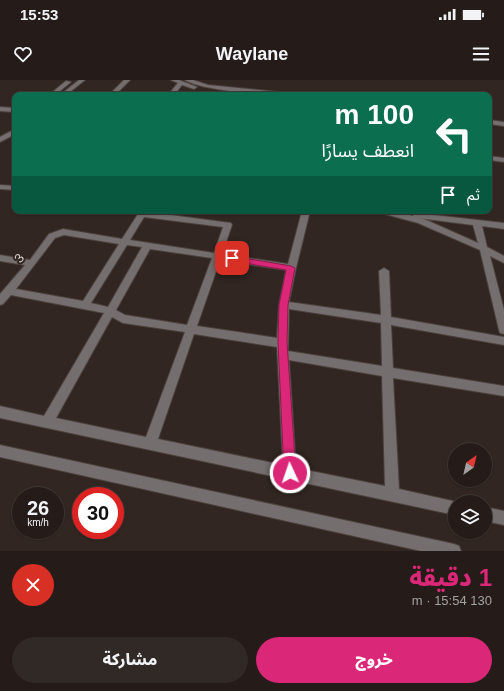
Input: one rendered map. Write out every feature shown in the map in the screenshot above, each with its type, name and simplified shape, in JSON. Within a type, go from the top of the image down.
[{"type":"street","points":[[56,92],[71,80]]},
{"type":"street","points":[[67,92],[82,80]]},
{"type":"street","points":[[115,92],[127,80]]},
{"type":"street","points":[[174,80],[214,92]]},
{"type":"street","points":[[188,80],[207,86],[261,92]]},
{"type":"street","points":[[174,92],[181,83]]},
{"type":"street","points":[[0,108],[12,110]]},
{"type":"street","points":[[492,116],[504,118]]},
{"type":"street","points":[[492,122],[504,124]]},
{"type":"street","points":[[0,133],[12,127]]},
{"type":"street","points":[[0,140],[12,133]]},
{"type":"street","points":[[492,158],[504,160]]},
{"type":"street","points":[[0,187],[12,188]]},
{"type":"street","points":[[85,305],[142,214]]},
{"type":"street","points":[[150,214],[228,225],[150,444]]},
{"type":"street","points":[[290,473],[282,342],[284,305],[291,268],[305,214]]},
{"type":"street","points":[[394,214],[421,221],[484,249],[504,260]]},
{"type":"street","points":[[406,214],[504,226]]},
{"type":"street","points":[[477,223],[504,330]]},
{"type":"street","name":"3","points":[[0,300],[52,236],[57,233],[63,232],[125,241]]},
{"type":"street","points":[[125,241],[291,268]]},
{"type":"street","points":[[47,422],[148,245]]},
{"type":"street","points":[[0,258],[32,262]]},
{"type":"street","points":[[384,271],[387,320],[392,494]]},
{"type":"street","points":[[8,291],[110,311],[123,319],[282,342]]},
{"type":"street","points":[[284,305],[387,320],[504,341]]},
{"type":"street","points":[[283,355],[504,392]]},
{"type":"street","points":[[0,412],[448,506]]},
{"type":"street","points":[[0,451],[454,551]]},
{"type":"street","points":[[492,515],[504,518]]},
{"type":"route","points":[[232,258],[291,268],[284,305],[282,342],[290,473]]}]
